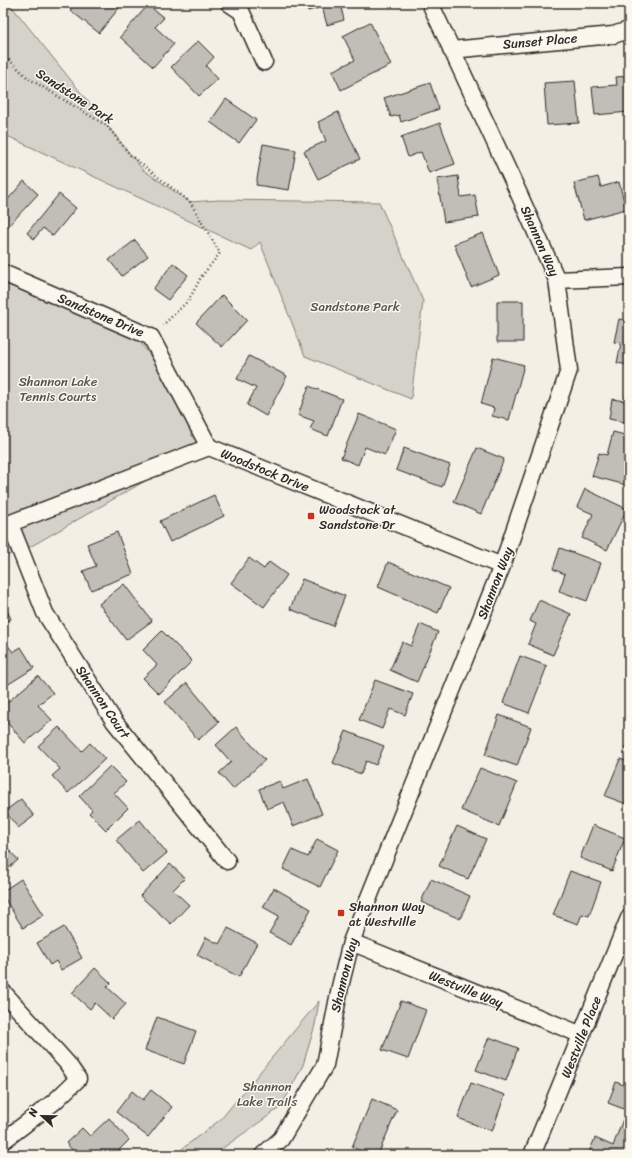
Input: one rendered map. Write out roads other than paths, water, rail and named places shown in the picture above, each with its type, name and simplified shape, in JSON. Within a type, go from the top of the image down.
[{"type":"street","points":[[230,3],[242,11],[264,62]]},
{"type":"street","name":"Shannon Way","points":[[264,1155],[281,1139],[325,1065],[340,987],[351,942],[502,566],[569,370],[557,280],[519,194],[430,3]]},
{"type":"street","name":"Sunset Place","points":[[451,50],[613,35],[629,30]]},
{"type":"street","name":"Sandstone Drive","points":[[3,273],[151,337],[209,447]]},
{"type":"street","points":[[557,280],[629,278]]},
{"type":"street","name":"Woodstock Drive","points":[[6,525],[209,447],[502,566]]},
{"type":"street","name":"Shannon Court","points":[[6,525],[45,613],[114,721],[227,861]]},
{"type":"street","name":"Westville Place","points":[[532,1155],[629,918]]},
{"type":"street","name":"Westville Way","points":[[351,942],[582,1035]]},
{"type":"street","points":[[3,992],[67,1063],[78,1079],[54,1102],[3,1141]]},
{"type":"place","name":"Woodstock at Sandstone Dr","points":[[311,516]]},
{"type":"place","name":"Shannon Way at Westville","points":[[341,913]]},
{"type":"park label","name":"Sandstone Park","points":[[355,306]]},
{"type":"park label","name":"Shannon Lake Tennis Courts","points":[[58,388]]},
{"type":"park label","name":"Shannon Lake Trails","points":[[267,1094]]}]
